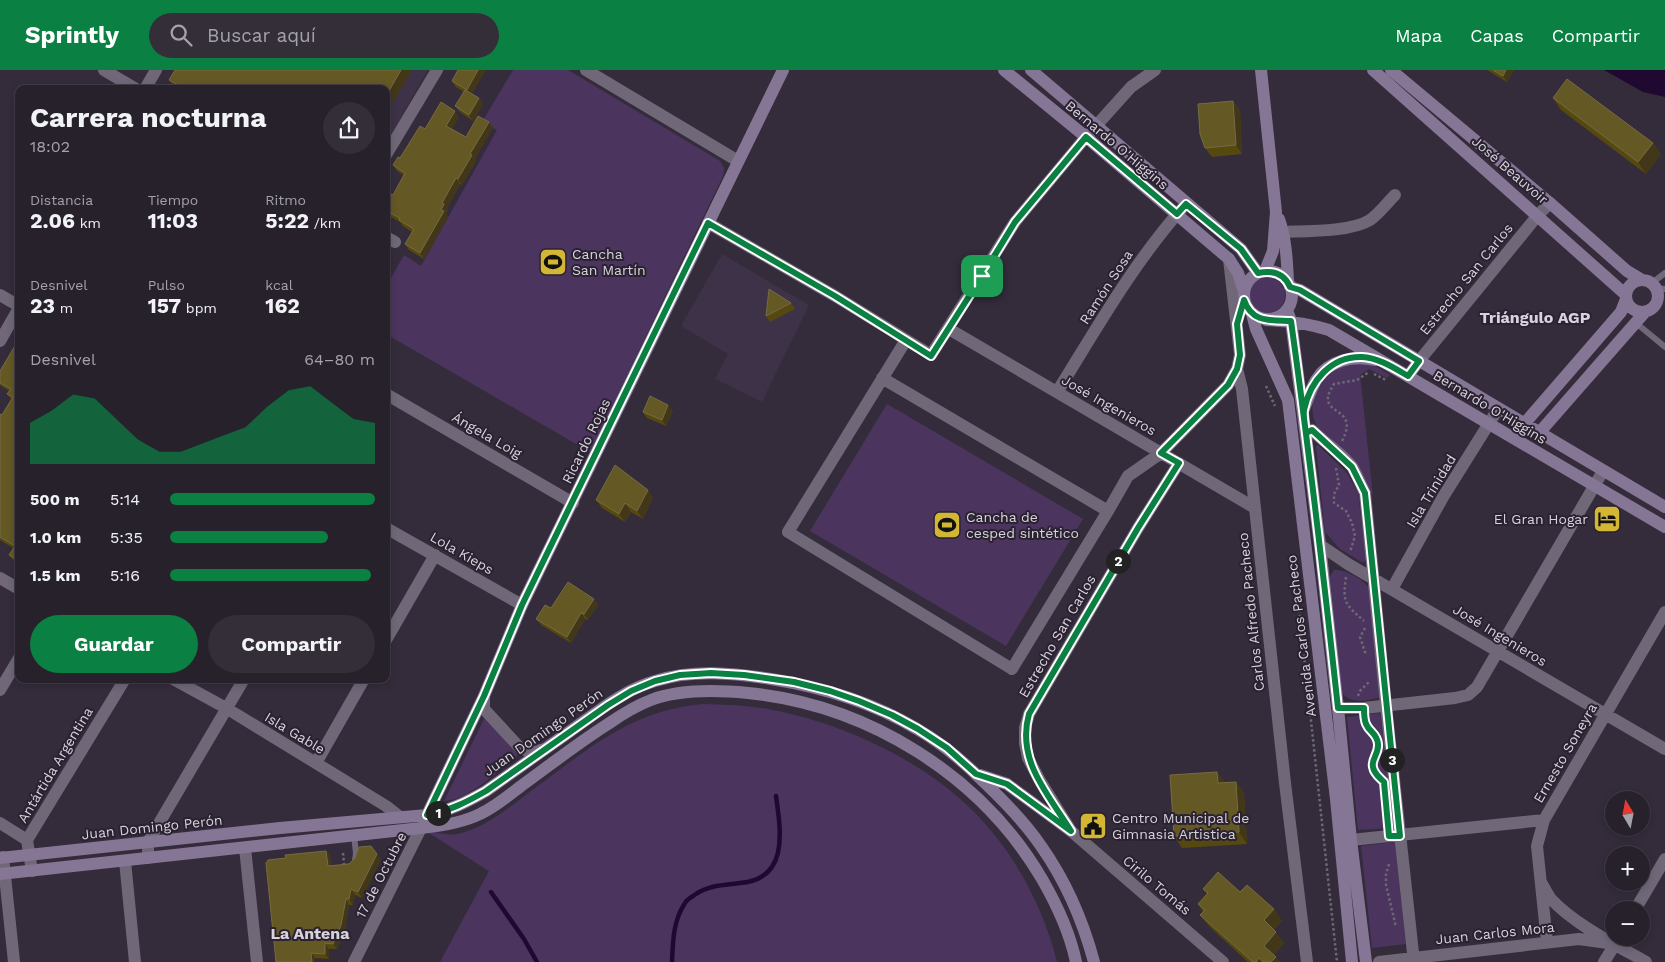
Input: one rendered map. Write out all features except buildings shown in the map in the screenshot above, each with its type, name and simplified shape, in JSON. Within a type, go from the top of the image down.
[{"type":"main road","name":"Ricardo Rojas","points":[[421,828],[484,696],[522,605],[783,70]]},
{"type":"main road","name":"Bernardo O'Higgins","points":[[1004,70],[1229,259],[1238,273],[1244,295]]},
{"type":"main road","name":"Bernardo O'Higgins","points":[[1031,70],[1241,249],[1262,272]]},
{"type":"main road","name":"Avenida Carlos Pacheco","points":[[1262,70],[1276,212],[1273,251],[1262,272],[1251,277],[1246,284],[1244,295],[1246,308],[1252,314],[1256,329],[1288,400],[1336,799],[1352,962]]},
{"type":"main road","name":"José Beauvoir","points":[[1373,70],[1538,215],[1625,297]]},
{"type":"main road","name":"José Beauvoir","points":[[1390,70],[1550,203],[1607,254],[1627,270],[1654,285]]},
{"type":"main road","name":"Avenida Carlos Pacheco","points":[[1276,212],[1283,232],[1289,284],[1292,294],[1289,315],[1304,411],[1320,545],[1351,840],[1366,962]]},
{"type":"main road","points":[[1262,272],[1273,272],[1281,275],[1289,284]]},
{"type":"main road","points":[[1524,424],[1621,312],[1627,289],[1633,282],[1654,285],[1658,293],[1657,303],[1650,311],[1645,312],[1635,311],[1627,304],[1625,297]]},
{"type":"main road","name":"Bernardo O'Higgins","points":[[1289,284],[1665,507]]},
{"type":"main road","points":[[1540,433],[1645,312]]},
{"type":"main road","name":"Bernardo O'Higgins","points":[[1252,314],[1266,320],[1289,315],[1329,330],[1665,527]]},
{"type":"main road","points":[[1304,411],[1317,378],[1332,366],[1351,358],[1363,357],[1382,362]]},
{"type":"main road","name":"Juan Domingo Perón","points":[[2,857],[427,815],[448,811],[486,791],[608,705],[631,691],[655,681],[680,675],[744,675],[794,682],[859,701],[918,729],[947,748],[976,774],[1023,822],[1042,846],[1079,917],[1094,962]]},
{"type":"main road","points":[[3,874],[354,836],[463,821],[481,814],[496,805],[576,744],[632,709],[652,700],[673,695],[713,691],[772,696],[819,706],[846,715],[886,734],[938,766],[969,789],[1013,836],[1029,857],[1052,896],[1071,939],[1076,962]]},
{"type":"main road","points":[[976,774],[1007,784],[1071,831]]},
{"type":"street","points":[[104,70],[129,85]]},
{"type":"street","points":[[147,85],[156,70]]},
{"type":"street","points":[[390,148],[437,70]]},
{"type":"street","points":[[586,70],[738,161]]},
{"type":"street","points":[[708,223],[835,296],[931,356],[1015,222],[1096,126],[1132,87],[1155,70]]},
{"type":"street","points":[[1283,232],[1358,225],[1370,220],[1396,195]]},
{"type":"street","name":"Estrecho San Carlos","points":[[1408,376],[1538,215],[1550,203]]},
{"type":"street","name":"Ramón Sosa","points":[[1057,392],[1129,278],[1156,240],[1186,204]]},
{"type":"street","name":"Carlos Alfredo Pacheco","points":[[1229,259],[1240,355],[1237,369],[1242,389],[1306,962]]},
{"type":"street","points":[[0,295],[15,304]]},
{"type":"street","points":[[1237,324],[1244,295]]},
{"type":"street","points":[[0,340],[15,314]]},
{"type":"street","name":"José Ingenieros","points":[[949,329],[1255,508]]},
{"type":"street","points":[[906,340],[788,532],[1012,669],[1128,476],[1161,453],[1228,385],[1237,369]]},
{"type":"street","points":[[882,378],[1108,511]]},
{"type":"street","name":"Ángela Loig","points":[[390,396],[573,503]]},
{"type":"street","name":"Isla Trinidad","points":[[1392,589],[1442,497],[1498,409]]},
{"type":"street","points":[[1306,433],[1312,430],[1352,467],[1365,493],[1414,960]]},
{"type":"street","name":"Estrecho San Carlos","points":[[1071,831],[1028,758],[1025,728],[1029,714],[1138,528],[1179,463]]},
{"type":"street","points":[[1338,708],[1364,708],[1455,698],[1468,695],[1477,687],[1603,471]]},
{"type":"street","name":"Lola Kieps","points":[[390,530],[522,605]]},
{"type":"street","name":"José Ingenieros","points":[[1320,545],[1348,564],[1665,749]]},
{"type":"street","points":[[390,633],[435,555]]},
{"type":"street","points":[[0,578],[15,587]]},
{"type":"street","name":"Ernesto Soneyra","points":[[1351,840],[1544,820],[1665,612]]},
{"type":"street","points":[[0,690],[15,665]]},
{"type":"street","name":"Antártida Argentina","points":[[32,871],[27,840],[123,683]]},
{"type":"street","name":"Isla Gable","points":[[180,683],[226,708],[386,806],[400,817]]},
{"type":"street","points":[[148,858],[148,842],[242,683]]},
{"type":"street","points":[[316,763],[362,683]]},
{"type":"street","points":[[484,696],[484,709],[520,748],[531,752],[545,749]]},
{"type":"street","points":[[1544,820],[1537,846],[1547,942]]},
{"type":"street","points":[[0,823],[27,840]]},
{"type":"street","name":"17 de Octubre","points":[[354,962],[421,828]]},
{"type":"street","name":"Cirilo Tomás","points":[[1071,831],[1223,962]]},
{"type":"street","points":[[246,848],[258,962]]},
{"type":"street","points":[[2,857],[14,962]]},
{"type":"street","points":[[1640,901],[1665,859]]},
{"type":"street","points":[[125,861],[135,962]]},
{"type":"street","name":"Juan Carlos Mora","points":[[1541,882],[1549,897],[1561,908],[1605,934]]},
{"type":"street","name":"Juan Carlos Mora","points":[[1379,962],[1414,960],[1547,942],[1579,939],[1605,940]]},
{"type":"street","points":[[1604,962],[1613,946]]},
{"type":"street","name":"Juan Carlos Mora","points":[[1623,946],[1646,962]]},
{"type":"lane","points":[[1654,285],[1665,273]]},
{"type":"lane","points":[[1636,323],[1665,347]]},
{"type":"lane","points":[[354,836],[355,861]]},
{"type":"path","points":[[1369,656],[1365,652],[1360,637],[1367,625],[1347,606],[1344,591],[1355,536],[1352,523],[1346,511],[1334,503],[1334,494],[1339,485],[1336,467],[1337,452],[1347,433],[1347,421],[1342,414],[1335,411],[1327,399],[1334,384],[1357,380],[1370,371],[1386,380]]},
{"type":"path","points":[[1262,378],[1277,412]]},
{"type":"path","points":[[1297,597],[1337,962]]},
{"type":"path","points":[[1370,681],[1360,691],[1357,700],[1364,708],[1366,726],[1376,736]]},
{"type":"path","points":[[1378,753],[1372,768],[1384,782]]},
{"type":"path","points":[[1390,858],[1386,885],[1394,921],[1398,930]]},
{"type":"shaded area","points":[[326,70],[428,70],[390,136],[390,85],[317,85]]},
{"type":"shaded area","name":"Cancha San Martín","points":[[513,70],[568,70],[720,161],[724,168],[723,176],[590,452],[390,336],[390,280],[404,255],[421,266],[497,130],[482,122]]},
{"type":"shaded area","points":[[1604,70],[1665,70],[1665,97],[1643,92]]},
{"type":"shaded area","points":[[722,254],[809,305],[762,402],[715,379],[728,354],[681,326]]},
{"type":"shaded area","points":[[1267,277],[1280,282],[1285,295],[1280,308],[1267,313],[1254,308],[1249,295],[1254,282]]},
{"type":"shaded area","points":[[1371,363],[1390,375],[1387,378],[1369,369],[1360,375],[1373,496],[1356,466],[1318,428],[1313,412],[1313,403],[1318,387],[1330,374],[1345,366]]},
{"type":"shaded area","name":"Cancha de cesped sintético","points":[[887,404],[1083,519],[1006,646],[810,531]]},
{"type":"shaded area","points":[[1318,445],[1347,473],[1358,493],[1365,562],[1340,549],[1325,532],[1316,446]]},
{"type":"shaded area","points":[[1334,570],[1353,575],[1369,588],[1379,697],[1377,698],[1363,701],[1353,700],[1342,692],[1330,577]]},
{"type":"shaded area","points":[[704,704],[763,708],[825,724],[880,746],[930,776],[953,793],[988,826],[1014,862],[1044,921],[1057,962],[440,962],[489,871],[421,828],[442,834],[462,833],[471,830],[496,816],[589,749],[630,724],[677,708]]},
{"type":"shaded area","points":[[1380,713],[1394,828],[1358,830],[1347,717]]},
{"type":"shaded area","points":[[485,717],[518,755],[473,790],[463,796],[444,801]]},
{"type":"shaded area","points":[[1395,842],[1406,944],[1372,948],[1361,846]]},
{"type":"waterway","points":[[672,962],[676,924],[687,900],[701,891],[712,887],[756,880],[767,873],[774,863],[780,838],[776,796]]},
{"type":"waterway","points":[[491,892],[524,939],[537,962]]},
{"type":"place","name":"Cancha San Martín","points":[[553,262]]},
{"type":"place","name":"El Gran Hogar","points":[[1607,519]]},
{"type":"place","name":"Cancha de cesped sintético","points":[[947,525]]},
{"type":"place","name":"Centro Municipal de Gimnasia Artistica","points":[[1093,826]]},
{"type":"district","name":"Triángulo AGP","points":[[1535,317]]},
{"type":"district","name":"La Antena","points":[[310,933]]},
{"type":"route","points":[[982,276],[931,356],[835,296],[708,223],[522,605],[484,696],[427,815],[448,811],[486,791],[608,705],[631,691],[655,681],[680,675],[711,673],[744,675],[794,682],[830,691],[892,715],[947,748],[976,774],[1007,784],[1071,831],[1028,758],[1025,728],[1029,714],[1138,528],[1179,463],[1161,453],[1228,385],[1237,369],[1240,355],[1237,324],[1244,300],[1246,308],[1258,318],[1291,321],[1304,411],[1306,433],[1320,545],[1338,708],[1364,708],[1366,726],[1376,736],[1378,745],[1378,753],[1372,768],[1384,782],[1389,836],[1400,836],[1365,493],[1352,467],[1312,430],[1306,433],[1304,411],[1317,378],[1338,362],[1363,357],[1382,362],[1408,376],[1419,361],[1300,290],[1290,287],[1288,281],[1281,275],[1266,271],[1258,273],[1241,249],[1186,204],[1177,214],[1086,137],[1015,222],[982,276]]}]
